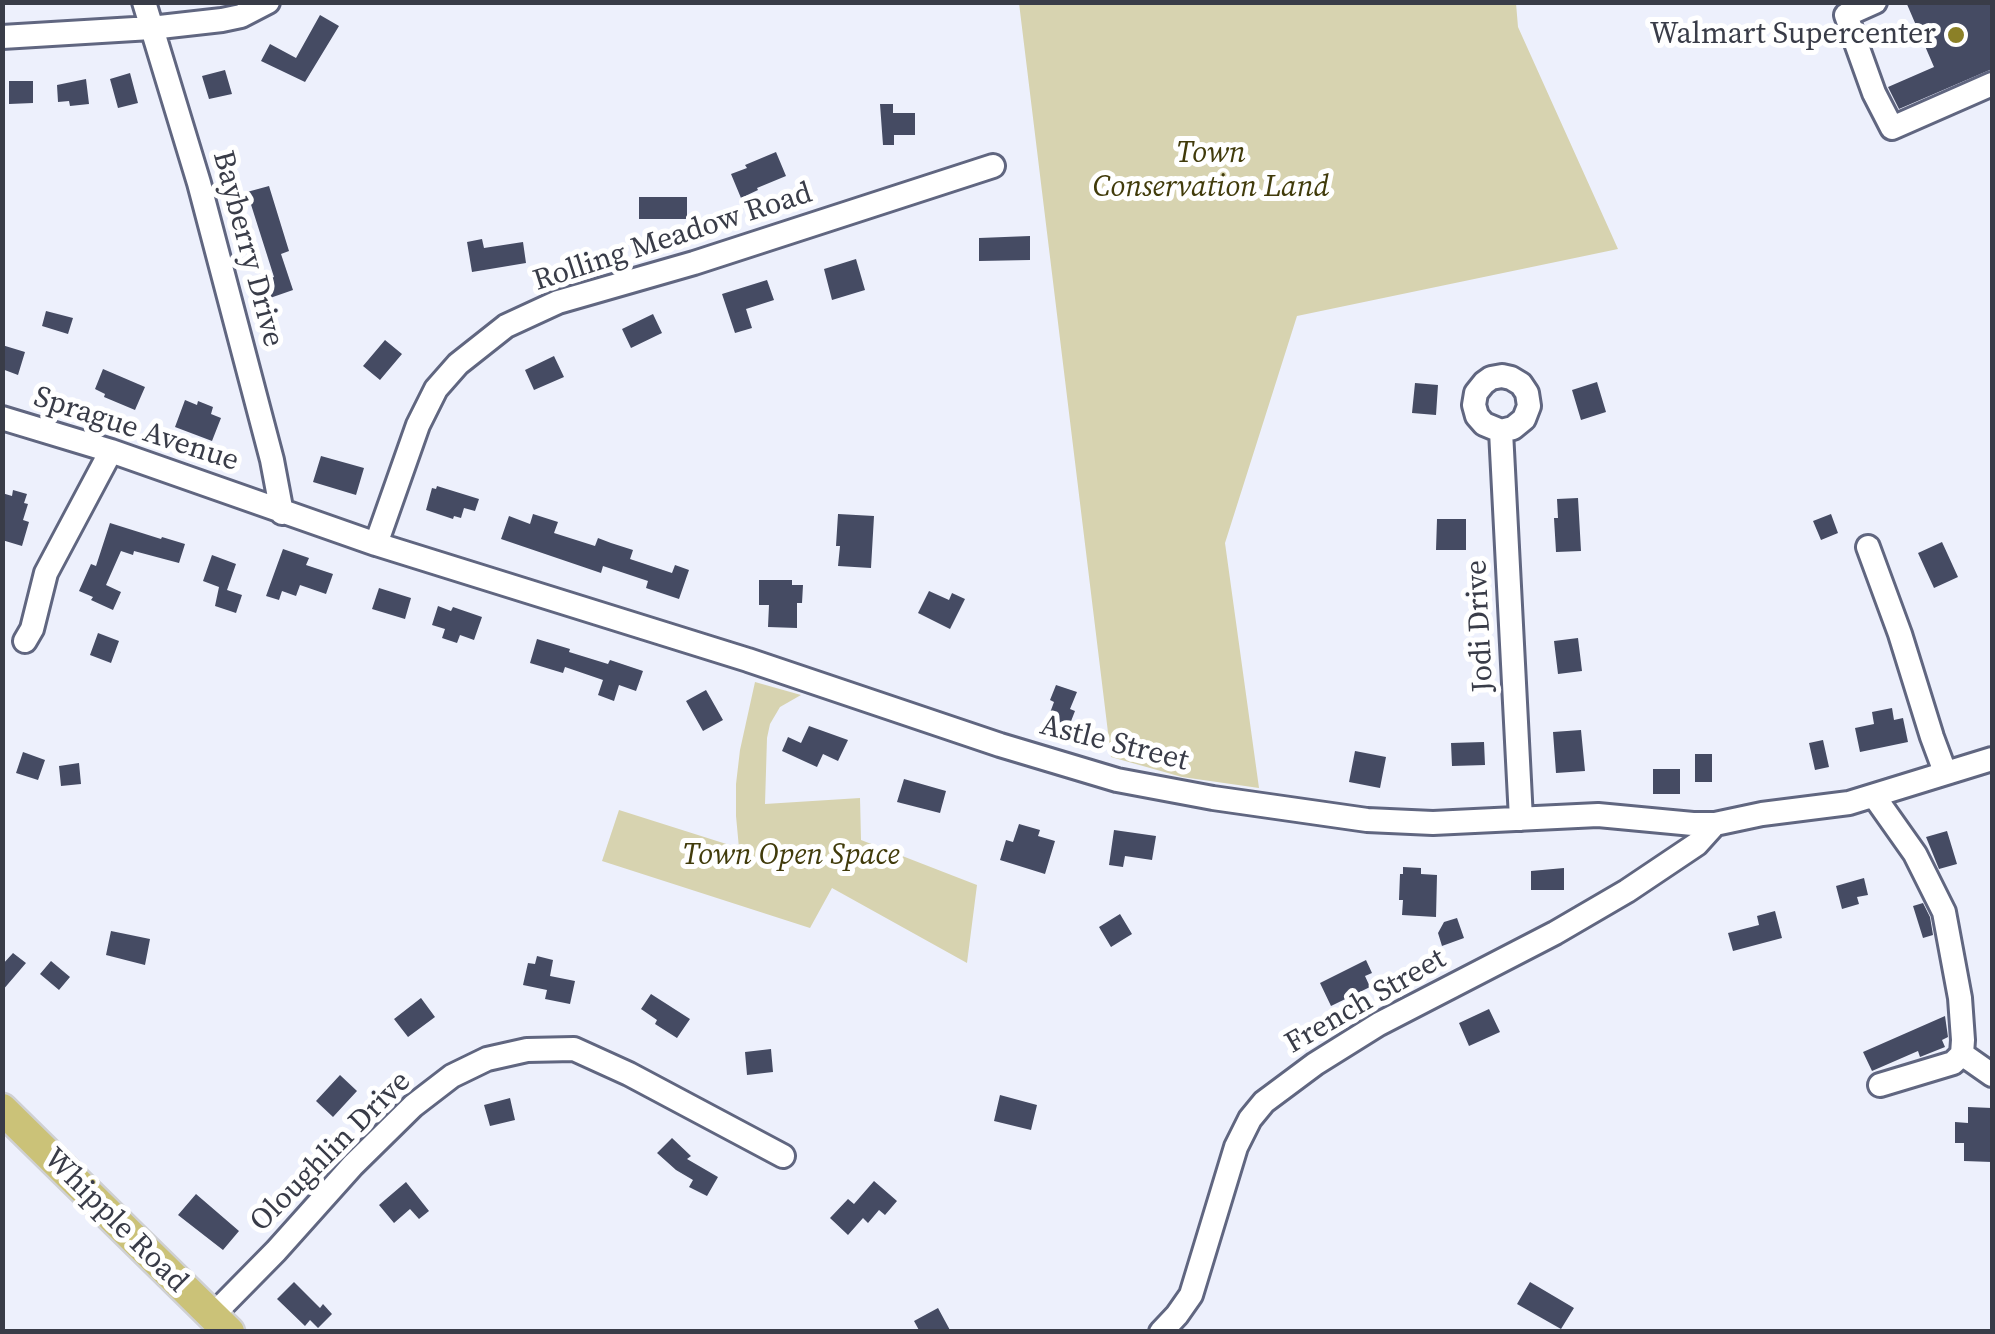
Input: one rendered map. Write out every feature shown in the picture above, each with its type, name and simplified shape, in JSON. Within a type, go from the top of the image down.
[{"type":"main road","name":"Whipple Road","points":[[2,1109],[220,1324]]},
{"type":"street","name":"Bayberry Drive","points":[[144,2],[199,184],[272,460],[282,513]]},
{"type":"street","points":[[2,37],[151,28],[232,18],[268,2]]},
{"type":"street","points":[[1875,2],[1846,15],[1874,93],[1892,128],[1992,84]]},
{"type":"street","name":"Rolling Meadow Road","points":[[376,544],[418,425],[436,389],[458,364],[506,326],[558,302],[694,264],[993,166]]},
{"type":"street","name":"Sprague Avenue","points":[[2,418],[250,500]]},
{"type":"street","name":"Jodi Drive","points":[[1502,431],[1522,819]]},
{"type":"street","points":[[25,640],[32,629],[46,573],[112,452]]},
{"type":"street","name":"Astle Street","points":[[250,500],[1000,745],[1117,780],[1213,798],[1367,820],[1433,823],[1598,815],[1715,824],[1849,803],[1992,759]]},
{"type":"street","points":[[1868,548],[1945,772]]},
{"type":"street","points":[[1874,796],[1915,854],[1944,912],[1960,998],[1963,1040],[1962,1054],[1954,1063],[1880,1084]]},
{"type":"street","name":"French Street","points":[[1161,1332],[1177,1316],[1190,1294],[1236,1147],[1264,1102],[1379,1024],[1554,934],[1627,891],[1697,844],[1715,824]]},
{"type":"street","name":"Oloughlin Drive","points":[[220,1324],[276,1251],[413,1106],[452,1076],[487,1060],[527,1050],[574,1049],[783,1156]]},
{"type":"street","points":[[1962,1054],[1992,1075]]},
{"type":"green space","name":"Town Conservation Land","points":[[1019,3],[1516,3],[1518,27],[1618,249],[1297,316],[1225,543],[1259,788],[1182,777],[1111,757]]},
{"type":"green space","name":"Town Open Space","points":[[755,682],[801,695],[780,707],[770,724],[765,804],[860,798],[861,840],[977,885],[967,963],[832,888],[810,928],[602,861],[619,810],[739,848],[736,784]]},
{"type":"building","name":"Walmart Supercenter","points":[[1906,2],[1992,2],[1992,69],[1899,109],[1888,87],[1934,67]]},
{"type":"building","points":[[320,15],[339,26],[305,82],[261,61],[270,44],[296,58]]},
{"type":"building","points":[[225,70],[232,94],[209,99],[202,76]]},
{"type":"building","points":[[130,73],[138,103],[118,108],[110,79]]},
{"type":"building","points":[[86,79],[89,104],[70,106],[69,101],[58,102],[57,85]]},
{"type":"building","points":[[9,81],[33,81],[33,103],[9,104]]},
{"type":"building","points":[[880,104],[893,104],[893,113],[915,113],[915,135],[894,135],[894,145],[883,145]]},
{"type":"building","points":[[776,152],[786,176],[741,198],[731,174]]},
{"type":"building","points":[[269,186],[289,251],[281,254],[293,290],[270,298],[264,281],[274,277],[247,192]]},
{"type":"building","points":[[639,197],[687,197],[687,219],[639,219]]},
{"type":"building","points":[[1030,236],[1030,260],[979,261],[979,238]]},
{"type":"building","points":[[482,239],[484,248],[523,242],[526,263],[472,272],[467,242]]},
{"type":"building","points":[[856,259],[865,290],[832,300],[824,269]]},
{"type":"building","points":[[767,280],[774,300],[746,309],[752,328],[735,333],[722,294]]},
{"type":"building","points":[[46,311],[73,318],[68,334],[42,326]]},
{"type":"building","points":[[653,314],[662,333],[631,348],[622,329]]},
{"type":"building","points":[[385,340],[402,354],[380,380],[363,366]]},
{"type":"building","points":[[2,345],[25,352],[18,375],[2,369]]},
{"type":"building","points":[[554,356],[564,377],[534,390],[525,370]]},
{"type":"building","points":[[103,369],[145,387],[135,410],[95,389]]},
{"type":"building","points":[[1597,382],[1606,412],[1581,420],[1572,390]]},
{"type":"building","points":[[1415,383],[1438,385],[1436,415],[1412,413]]},
{"type":"building","points":[[185,400],[213,407],[211,414],[221,418],[212,441],[175,427]]},
{"type":"building","points":[[321,456],[364,468],[356,495],[313,482]]},
{"type":"building","points":[[437,486],[479,499],[475,511],[464,508],[461,518],[453,519],[426,510],[432,488]]},
{"type":"building","points":[[13,490],[27,494],[23,520],[29,522],[22,546],[2,540],[2,493],[12,496]]},
{"type":"building","points":[[1578,498],[1581,551],[1556,552],[1557,499]]},
{"type":"building","points":[[533,514],[558,522],[554,533],[595,546],[598,538],[633,550],[630,559],[672,573],[675,565],[689,570],[679,599],[646,588],[648,581],[603,566],[601,573],[501,539],[509,516],[530,524]]},
{"type":"building","points":[[838,514],[874,516],[871,568],[838,566]]},
{"type":"building","points":[[1831,514],[1838,533],[1821,540],[1813,521]]},
{"type":"building","points":[[1437,519],[1466,519],[1466,550],[1436,550]]},
{"type":"building","points":[[110,523],[185,544],[179,563],[121,551],[106,585],[121,592],[113,610],[79,591],[91,564],[96,566]]},
{"type":"building","points":[[1942,542],[1958,577],[1934,588],[1918,553]]},
{"type":"building","points":[[283,549],[309,558],[306,565],[333,574],[326,594],[300,585],[296,596],[282,591],[279,600],[266,596]]},
{"type":"building","points":[[212,555],[236,564],[227,590],[242,595],[236,613],[215,606],[219,587],[203,581]]},
{"type":"building","points":[[759,580],[792,580],[792,585],[803,585],[802,603],[797,603],[797,628],[768,627],[769,605],[759,605]]},
{"type":"building","points":[[379,588],[411,598],[405,619],[372,609]]},
{"type":"building","points":[[929,591],[949,600],[952,593],[965,599],[950,629],[918,613]]},
{"type":"building","points":[[438,606],[482,617],[474,640],[460,635],[457,643],[442,638],[445,629],[432,625]]},
{"type":"building","points":[[98,633],[119,641],[111,663],[90,655]]},
{"type":"building","points":[[1578,638],[1582,671],[1558,674],[1554,641]]},
{"type":"building","points":[[537,639],[608,664],[610,660],[643,671],[636,691],[619,685],[614,701],[598,695],[603,680],[565,667],[563,673],[530,663]]},
{"type":"building","points":[[1056,685],[1077,692],[1068,729],[1047,721]]},
{"type":"building","points":[[706,690],[723,720],[703,731],[686,701]]},
{"type":"building","points":[[1892,708],[1894,720],[1903,718],[1908,742],[1860,752],[1855,728],[1874,724],[1872,712]]},
{"type":"building","points":[[809,726],[848,740],[838,761],[823,754],[817,767],[782,751],[788,737],[801,743]]},
{"type":"building","points":[[1581,730],[1585,771],[1556,773],[1553,732]]},
{"type":"building","points":[[1823,740],[1829,767],[1815,770],[1809,743]]},
{"type":"building","points":[[1484,742],[1485,765],[1452,766],[1451,743]]},
{"type":"building","points":[[1355,751],[1386,757],[1380,788],[1349,782]]},
{"type":"building","points":[[23,752],[45,760],[38,780],[16,773]]},
{"type":"building","points":[[1695,754],[1712,754],[1712,782],[1695,782]]},
{"type":"building","points":[[79,763],[81,784],[61,786],[59,766]]},
{"type":"building","points":[[1653,769],[1680,769],[1680,794],[1653,794]]},
{"type":"building","points":[[904,779],[946,791],[940,813],[897,802]]},
{"type":"building","points":[[1019,824],[1040,830],[1038,836],[1055,841],[1045,874],[1000,860],[1006,840],[1013,842]]},
{"type":"building","points":[[1114,830],[1156,836],[1152,860],[1125,856],[1123,867],[1109,865]]},
{"type":"building","points":[[1947,831],[1957,864],[1939,869],[1926,837]]},
{"type":"building","points":[[1403,867],[1421,868],[1421,874],[1437,875],[1436,917],[1402,915],[1403,900],[1399,900]]},
{"type":"building","points":[[1564,868],[1564,890],[1531,890],[1531,871]]},
{"type":"building","points":[[1864,878],[1868,895],[1857,897],[1859,904],[1842,909],[1836,886]]},
{"type":"building","points":[[1923,903],[1933,935],[1923,938],[1913,906]]},
{"type":"building","points":[[1775,911],[1782,938],[1733,951],[1728,933],[1759,925],[1757,916]]},
{"type":"building","points":[[1120,914],[1132,934],[1111,947],[1099,927]]},
{"type":"building","points":[[1457,918],[1464,938],[1442,946],[1438,933],[1444,922]]},
{"type":"building","points":[[111,931],[150,939],[145,965],[106,955]]},
{"type":"building","points":[[13,953],[26,963],[2,991],[2,965]]},
{"type":"building","points":[[537,956],[553,960],[550,976],[575,981],[570,1004],[545,999],[547,990],[523,985],[528,963],[535,964]]},
{"type":"building","points":[[1366,960],[1372,973],[1365,976],[1370,987],[1331,1006],[1320,983]]},
{"type":"building","points":[[51,961],[70,977],[59,990],[40,974]]},
{"type":"building","points":[[651,994],[690,1019],[677,1038],[641,1009]]},
{"type":"building","points":[[421,998],[435,1017],[408,1037],[394,1019]]},
{"type":"building","points":[[1489,1009],[1500,1032],[1469,1046],[1459,1023]]},
{"type":"building","points":[[1945,1016],[1945,1047],[1920,1057],[1918,1051],[1872,1071],[1863,1052]]},
{"type":"building","points":[[771,1049],[773,1072],[747,1075],[745,1052]]},
{"type":"building","points":[[340,1075],[357,1091],[333,1117],[316,1101]]},
{"type":"building","points":[[1000,1095],[1037,1105],[1031,1130],[994,1121]]},
{"type":"building","points":[[510,1098],[515,1120],[490,1126],[484,1105]]},
{"type":"building","points":[[1968,1107],[1992,1108],[1992,1162],[1964,1161],[1964,1143],[1955,1143],[1955,1122],[1968,1123]]},
{"type":"building","points":[[672,1138],[691,1156],[687,1159],[718,1177],[707,1196],[689,1187],[693,1180],[657,1153]]},
{"type":"building","points":[[874,1181],[897,1201],[885,1215],[879,1210],[868,1223],[863,1218],[848,1235],[830,1218],[848,1199],[854,1204]]},
{"type":"building","points":[[406,1182],[429,1211],[419,1219],[410,1209],[394,1223],[379,1205]]},
{"type":"building","points":[[196,1194],[239,1231],[223,1250],[178,1215]]},
{"type":"building","points":[[294,1282],[320,1308],[323,1304],[332,1314],[318,1328],[310,1320],[305,1326],[277,1299]]},
{"type":"building","points":[[1530,1282],[1574,1308],[1561,1329],[1517,1304]]},
{"type":"building","points":[[938,1308],[951,1332],[920,1332],[914,1321]]},
{"type":"place","name":"Walmart Supercenter","points":[[1956,35]]}]
